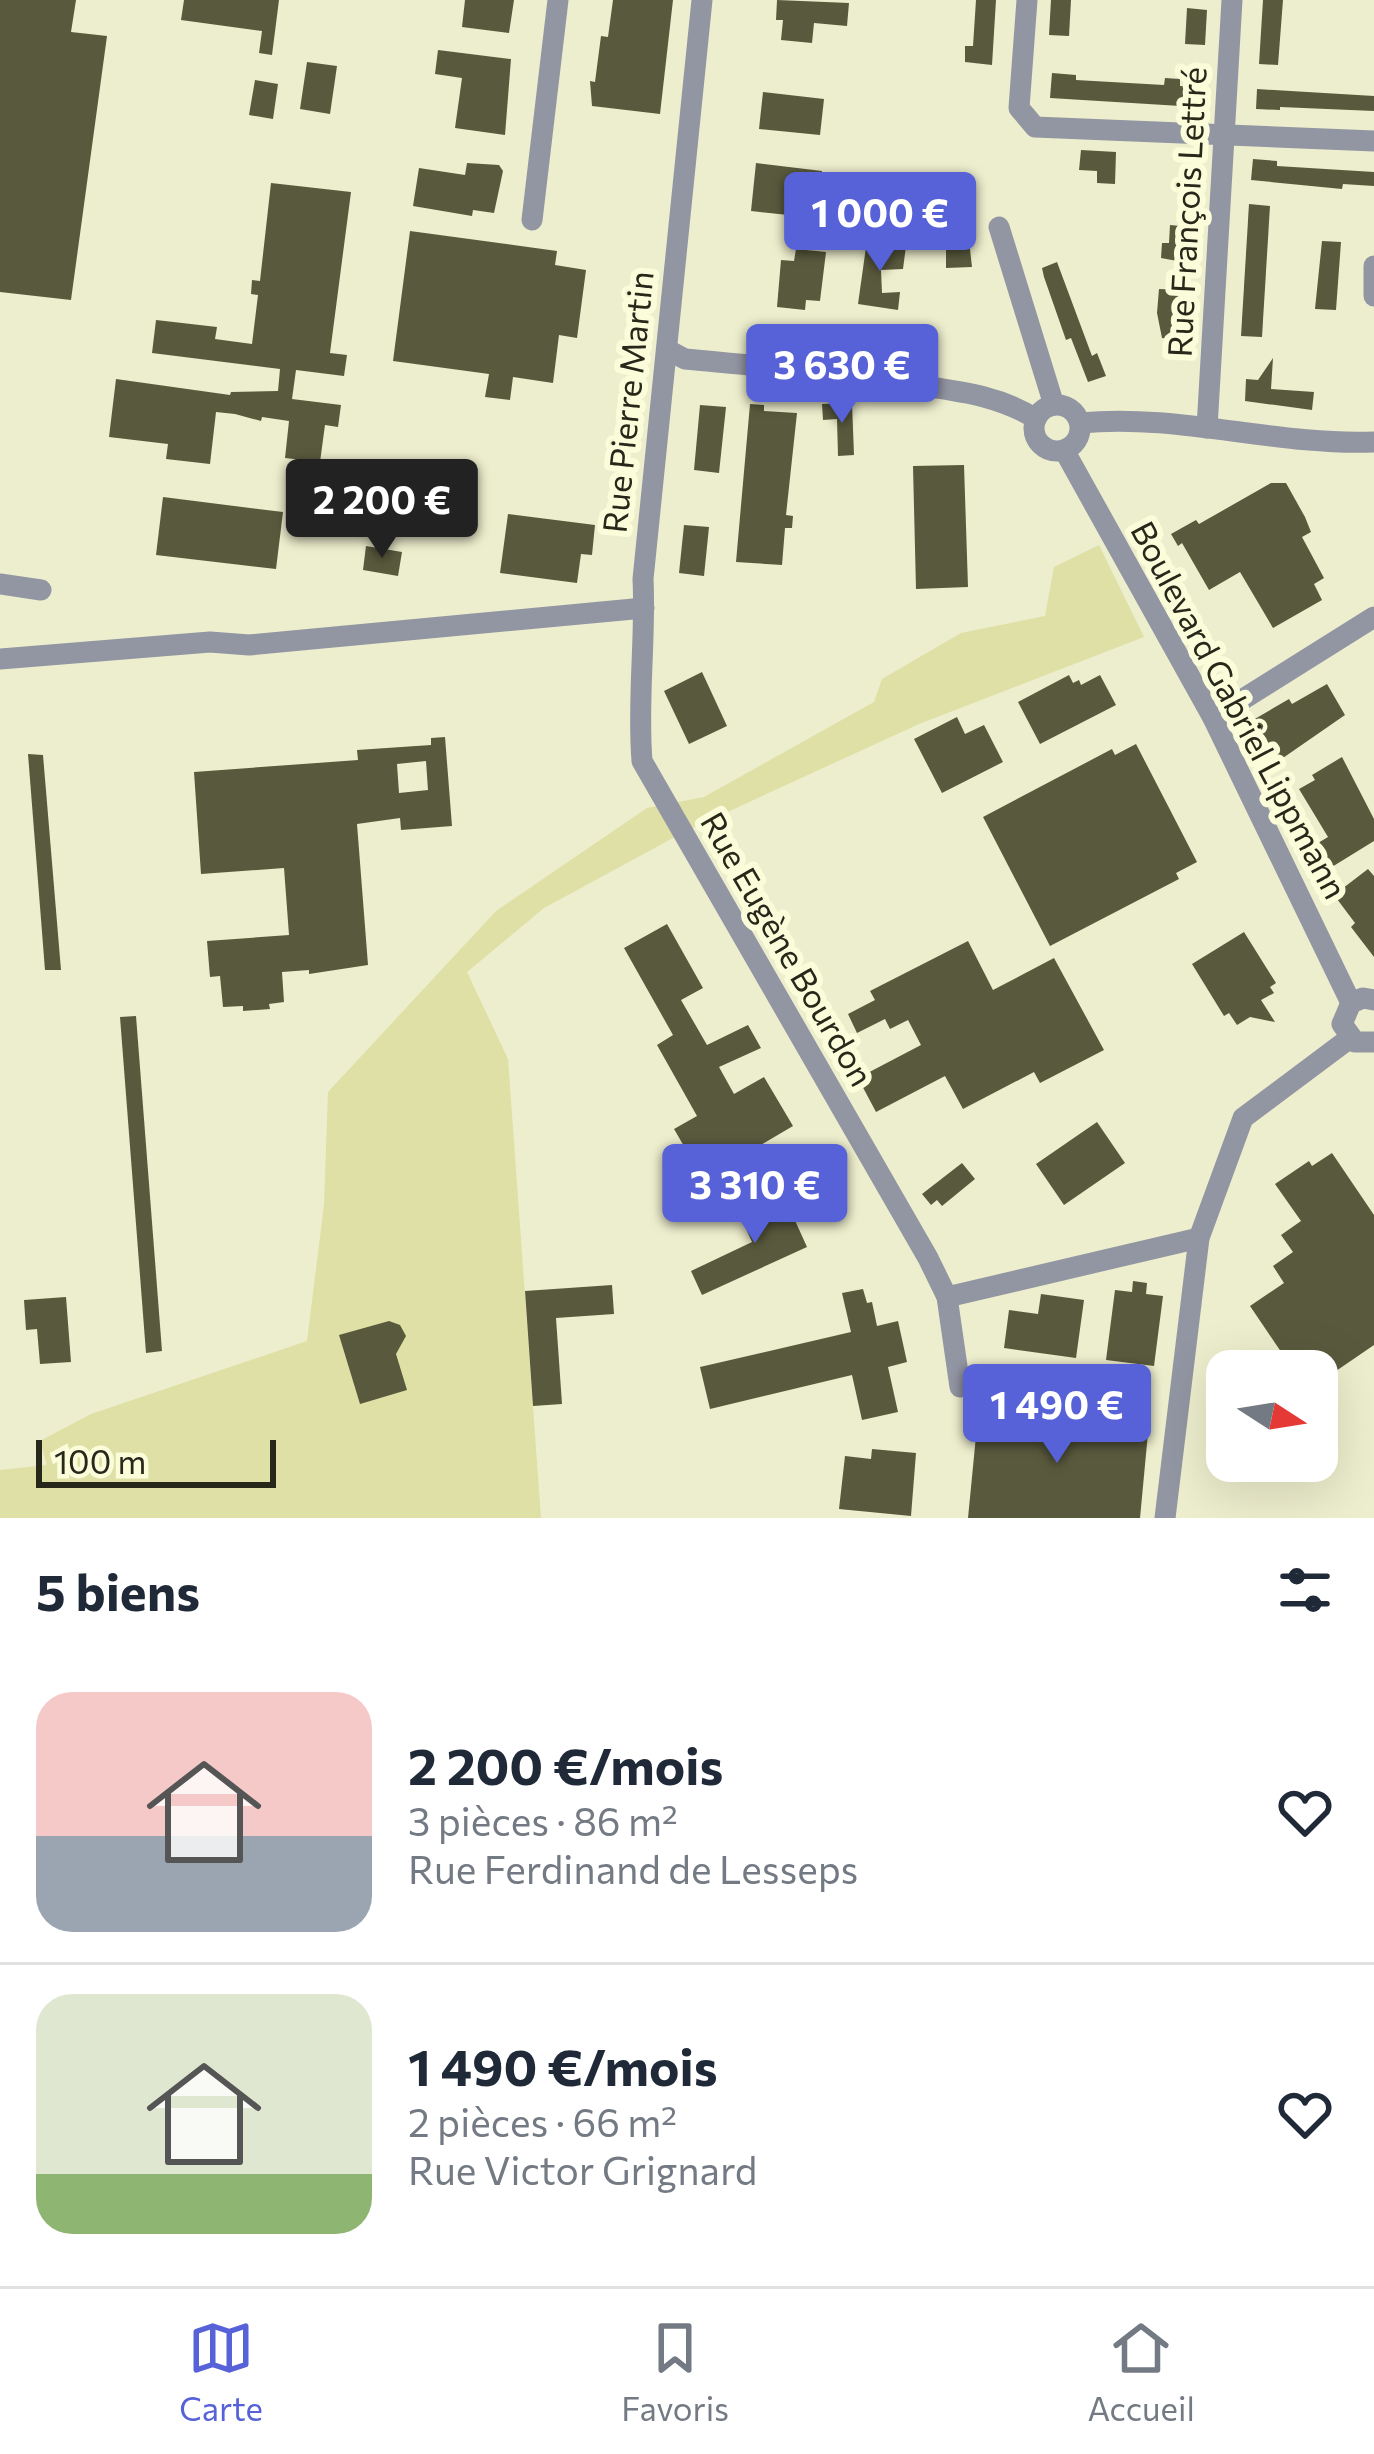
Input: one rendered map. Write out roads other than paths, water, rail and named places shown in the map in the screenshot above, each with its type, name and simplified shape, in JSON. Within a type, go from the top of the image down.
[{"type":"street","points":[[532,220],[558,0]]},
{"type":"street","name":"Rue Pierre Martin","points":[[665,806],[642,761],[643,579],[702,0]]},
{"type":"street","points":[[1027,0],[1018,108],[1035,127],[1374,141]]},
{"type":"street","name":"Rue François Lettré","points":[[1207,428],[1232,0]]},
{"type":"street","points":[[1000,227],[1045,412],[1034,434],[1042,447],[1064,450],[1075,443],[1080,423]]},
{"type":"street","points":[[1374,266],[1374,296]]},
{"type":"street","points":[[668,350],[686,359],[851,375],[974,394],[1045,412],[1067,407],[1080,423],[1207,428],[1326,444],[1374,442]]},
{"type":"street","name":"Boulevard Gabriel Lippmann","points":[[1064,450],[1213,718],[1351,1003]]},
{"type":"street","points":[[0,584],[41,590]]},
{"type":"street","points":[[0,658],[210,642],[249,645],[644,608]]},
{"type":"street","points":[[1213,718],[1374,617]]},
{"type":"street","name":"Rue Eugène Bourdon","points":[[665,806],[928,1258],[947,1297],[960,1387]]},
{"type":"street","points":[[1374,1000],[1351,1003],[1342,1016],[1350,1038],[1361,1044],[1374,1042]]},
{"type":"street","points":[[1165,1518],[1199,1238],[1243,1118],[1350,1038]]},
{"type":"street","points":[[947,1297],[1199,1238]]}]
